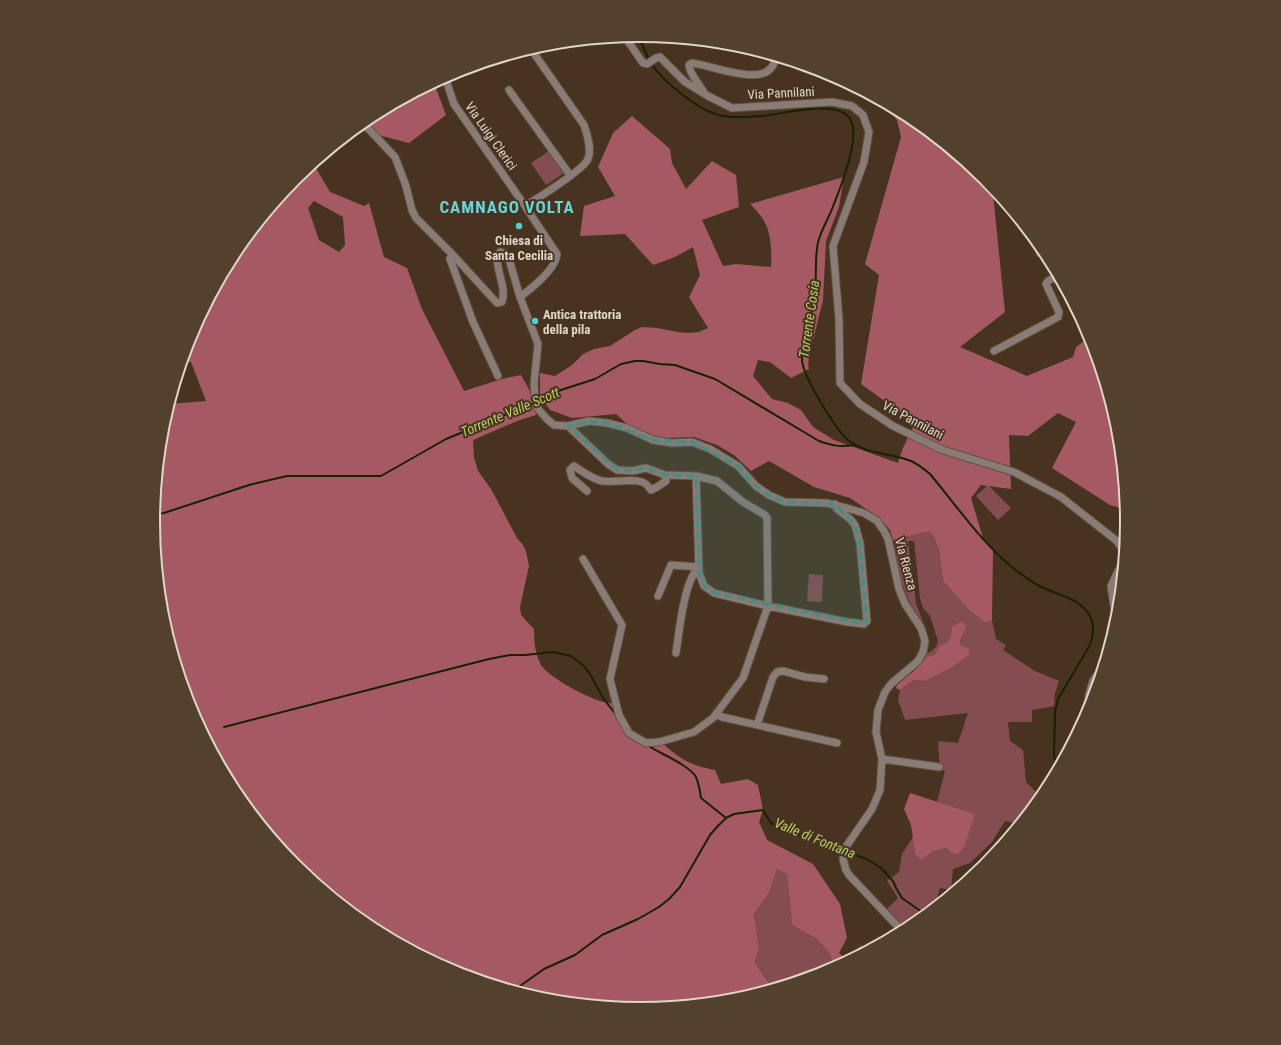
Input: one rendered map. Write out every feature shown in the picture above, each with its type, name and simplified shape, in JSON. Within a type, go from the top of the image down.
[{"type":"street","points":[[629,42],[643,64],[647,64],[660,57],[685,82],[704,93]]},
{"type":"street","points":[[525,206],[580,168],[588,158],[588,136],[584,125],[534,54]]},
{"type":"street","points":[[704,93],[700,84],[689,70],[689,65],[692,63],[731,73],[749,75],[767,72],[771,68],[773,61]]},
{"type":"street","name":"Via Luigi Clerici","points":[[447,83],[454,104],[557,254],[553,264],[542,279],[520,297]]},
{"type":"street","points":[[509,90],[570,175]]},
{"type":"street","name":"Via Pannilani","points":[[704,93],[732,108],[832,102],[852,106],[863,115],[869,132],[864,162],[833,246],[839,319],[840,383],[860,404],[893,426],[943,450],[1014,472],[1061,497],[1117,541],[1120,546]]},
{"type":"street","points":[[367,128],[395,157],[416,218],[452,254],[496,303],[502,302],[504,295],[497,259],[500,252],[504,252],[509,259],[520,297]]},
{"type":"street","points":[[452,254],[450,259],[473,322],[498,376]]},
{"type":"street","points":[[994,351],[1058,317],[1059,312],[1046,284],[1048,281],[1054,278]]},
{"type":"street","name":"Via Rienza","points":[[520,297],[538,344],[534,384],[535,398],[538,409],[554,425],[568,426],[589,422],[606,423],[627,428],[653,440],[672,443],[692,442],[710,449],[738,466],[756,486],[769,495],[784,502],[835,504],[864,513],[876,521],[884,530],[888,539],[898,590],[905,604],[921,628],[925,641],[923,652],[918,661],[891,684],[880,702],[876,732],[882,759],[881,784],[872,809],[847,844],[843,853],[844,864],[849,875],[899,927]]},
{"type":"street","points":[[568,426],[608,464],[617,470],[632,471],[646,468],[665,475],[696,476],[716,481],[743,502],[765,515],[767,518],[768,606],[743,678],[713,718],[694,732],[659,742],[646,743],[629,733],[619,715],[610,679],[622,625],[583,559]]},
{"type":"street","points":[[587,491],[572,478],[570,470],[574,466],[588,476],[600,481],[638,481],[643,482],[651,490],[657,488],[666,481],[665,475]]},
{"type":"street","points":[[696,476],[699,573],[704,586],[714,593],[768,606],[864,624],[867,621],[860,543],[855,525],[837,509],[835,504]]},
{"type":"street","points":[[658,596],[667,564],[699,567]]},
{"type":"street","points":[[676,653],[688,585],[699,567]]},
{"type":"street","points":[[1114,605],[1111,586],[1118,571]]},
{"type":"street","points":[[757,725],[773,677],[777,672],[783,671],[805,677],[824,679]]},
{"type":"street","points":[[716,714],[722,717],[837,743]]},
{"type":"street","points":[[882,759],[939,767]]},
{"type":"highlighted area","points":[[589,421],[607,423],[653,440],[692,442],[738,466],[756,486],[769,495],[785,502],[835,504],[855,525],[860,543],[867,621],[864,624],[714,593],[704,586],[699,573],[696,476],[665,475],[646,468],[632,471],[617,470],[568,426]]},
{"type":"shaded area","points":[[436,88],[446,115],[409,143],[363,131],[400,106]]},
{"type":"shaded area","points":[[889,111],[933,141],[957,161],[993,197],[1005,312],[960,347],[1027,376],[1073,357],[1076,347],[1085,341],[1105,398],[1112,429],[1117,460],[1121,508],[1110,505],[1052,468],[1076,422],[1058,413],[1028,436],[1009,435],[1011,489],[981,485],[971,498],[983,538],[993,550],[992,620],[985,623],[968,609],[943,581],[939,550],[932,533],[926,532],[893,540],[890,530],[878,517],[850,498],[814,487],[769,461],[751,471],[734,455],[717,445],[694,437],[665,438],[651,435],[628,425],[616,414],[572,418],[550,410],[540,396],[540,373],[555,376],[572,365],[583,354],[594,349],[610,346],[642,327],[688,333],[699,332],[708,328],[689,297],[700,275],[693,247],[675,257],[653,265],[625,234],[580,236],[584,206],[615,196],[598,167],[613,133],[632,116],[670,149],[672,163],[686,189],[712,161],[736,175],[739,207],[702,220],[723,266],[736,264],[771,267],[770,237],[768,231],[762,218],[750,204],[844,177],[839,207],[826,241],[823,300],[811,348],[808,363],[809,369],[791,378],[770,362],[758,360],[753,376],[772,399],[788,403],[801,410],[813,427],[834,440],[898,463],[902,450],[915,423],[861,384],[879,275],[865,264],[901,137],[897,120]]},
{"type":"shaded area","points":[[549,151],[564,173],[546,185],[531,163]]},
{"type":"shaded area","points":[[316,168],[330,192],[364,206],[369,203],[384,257],[407,268],[422,309],[464,391],[502,379],[521,375],[532,395],[536,415],[517,421],[473,440],[474,457],[478,471],[491,489],[517,538],[526,551],[529,566],[520,607],[521,615],[534,629],[535,647],[541,665],[553,676],[583,694],[602,702],[618,702],[630,732],[649,741],[660,741],[685,760],[698,766],[715,770],[721,784],[748,779],[758,785],[763,810],[759,822],[767,840],[813,864],[840,904],[847,938],[839,953],[844,957],[832,962],[830,954],[817,939],[792,925],[787,874],[777,869],[769,893],[754,914],[759,948],[755,963],[770,985],[734,994],[672,1002],[640,1003],[578,999],[516,987],[457,966],[428,953],[400,939],[374,922],[348,904],[324,884],[279,839],[259,815],[224,763],[197,706],[176,647],[164,585],[161,554],[161,491],[164,460],[175,404],[206,401],[191,362],[189,361],[197,339],[224,282],[259,230],[279,206]],"holes":[[[314,201],[343,217],[345,245],[339,252],[319,240],[308,208]]]},
{"type":"shaded area","points":[[988,485],[1011,508],[998,520],[976,496]]},
{"type":"shaded area","points":[[926,532],[932,533],[939,550],[943,581],[968,609],[985,623],[992,620],[996,639],[1006,645],[1003,650],[1035,671],[1059,681],[1055,693],[1054,706],[1032,710],[1032,722],[1008,722],[1010,741],[1023,750],[1026,782],[1037,793],[1015,823],[1005,821],[992,842],[970,863],[953,869],[951,889],[940,888],[936,901],[902,925],[887,909],[898,898],[887,881],[899,872],[902,854],[913,837],[915,854],[946,848],[952,853],[975,814],[937,802],[945,771],[940,769],[938,741],[958,743],[968,713],[905,720],[898,700],[900,690],[913,680],[925,681],[949,669],[969,648],[961,646],[960,641],[966,628],[952,627],[948,642],[940,645],[934,655],[926,657],[926,654],[936,647],[938,641],[930,616],[923,608],[920,598],[914,541],[908,541],[916,603],[925,628],[909,602],[898,572],[893,540]]},
{"type":"shaded area","points":[[809,574],[823,575],[822,602],[807,601]]},
{"type":"shaded area","points":[[960,622],[964,623],[966,628],[960,641],[961,646],[969,648],[969,655],[949,669],[925,681],[913,680],[900,690],[896,688],[897,685],[916,669],[926,657],[934,655],[940,645],[948,642],[952,627]]},
{"type":"shaded area","points":[[910,793],[975,814],[964,847],[958,854],[952,853],[946,848],[933,851],[921,860],[915,854],[911,825],[904,809]]},
{"type":"shaded area","points":[[777,868],[787,874],[792,925],[817,939],[830,954],[832,962],[770,985],[755,963],[759,948],[754,914],[769,893]]},
{"type":"shaded area","points":[[861,946],[866,947],[855,952],[857,949]]},
{"type":"waterway","name":"Torrente Cosia","points":[[641,42],[649,60]]},
{"type":"waterway","name":"Torrente Cosia","points":[[651,63],[671,86],[690,101],[718,115],[733,117],[756,116],[809,109],[823,109],[835,110],[845,114],[851,121],[853,140],[848,165],[840,189],[817,245],[815,291],[804,344],[802,359],[803,366],[812,387],[826,411],[844,436],[859,447],[903,458],[921,467],[930,474],[969,523],[1001,558],[1037,585],[1073,600],[1088,613],[1092,621],[1093,629],[1090,645],[1058,699],[1055,712],[1054,756],[1057,763]]},
{"type":"waterway","name":"Torrente Valle Scott","points":[[538,401],[561,390],[595,379],[621,364],[643,361],[675,365],[715,379],[819,441],[837,446],[855,445]]},
{"type":"waterway","name":"Torrente Valle Scott","points":[[160,513],[249,485],[287,476],[381,476],[446,439],[534,403]]},
{"type":"waterway","points":[[224,727],[489,659],[510,655],[553,652],[571,656],[584,666],[603,698],[617,716]]},
{"type":"waterway","points":[[647,745],[687,768],[696,777],[701,798],[726,818]]},
{"type":"waterway","name":"Valle di Fontana","points":[[518,987],[544,969],[575,955],[602,935],[638,919],[659,907],[669,899],[680,887],[710,835],[726,818],[734,814],[763,810],[771,823],[795,834],[824,843],[842,851]]},
{"type":"waterway","name":"Valle di Fontana","points":[[846,852],[867,859],[881,868],[893,881],[902,898],[922,912]]},
{"type":"place","name":"Chiesa di Santa Cecilia","points":[[519,226]]},
{"type":"place","name":"Antica trattoria della pila","points":[[535,321]]},
{"type":"district","name":"CAMNAGO VOLTA","points":[[507,207]]}]
